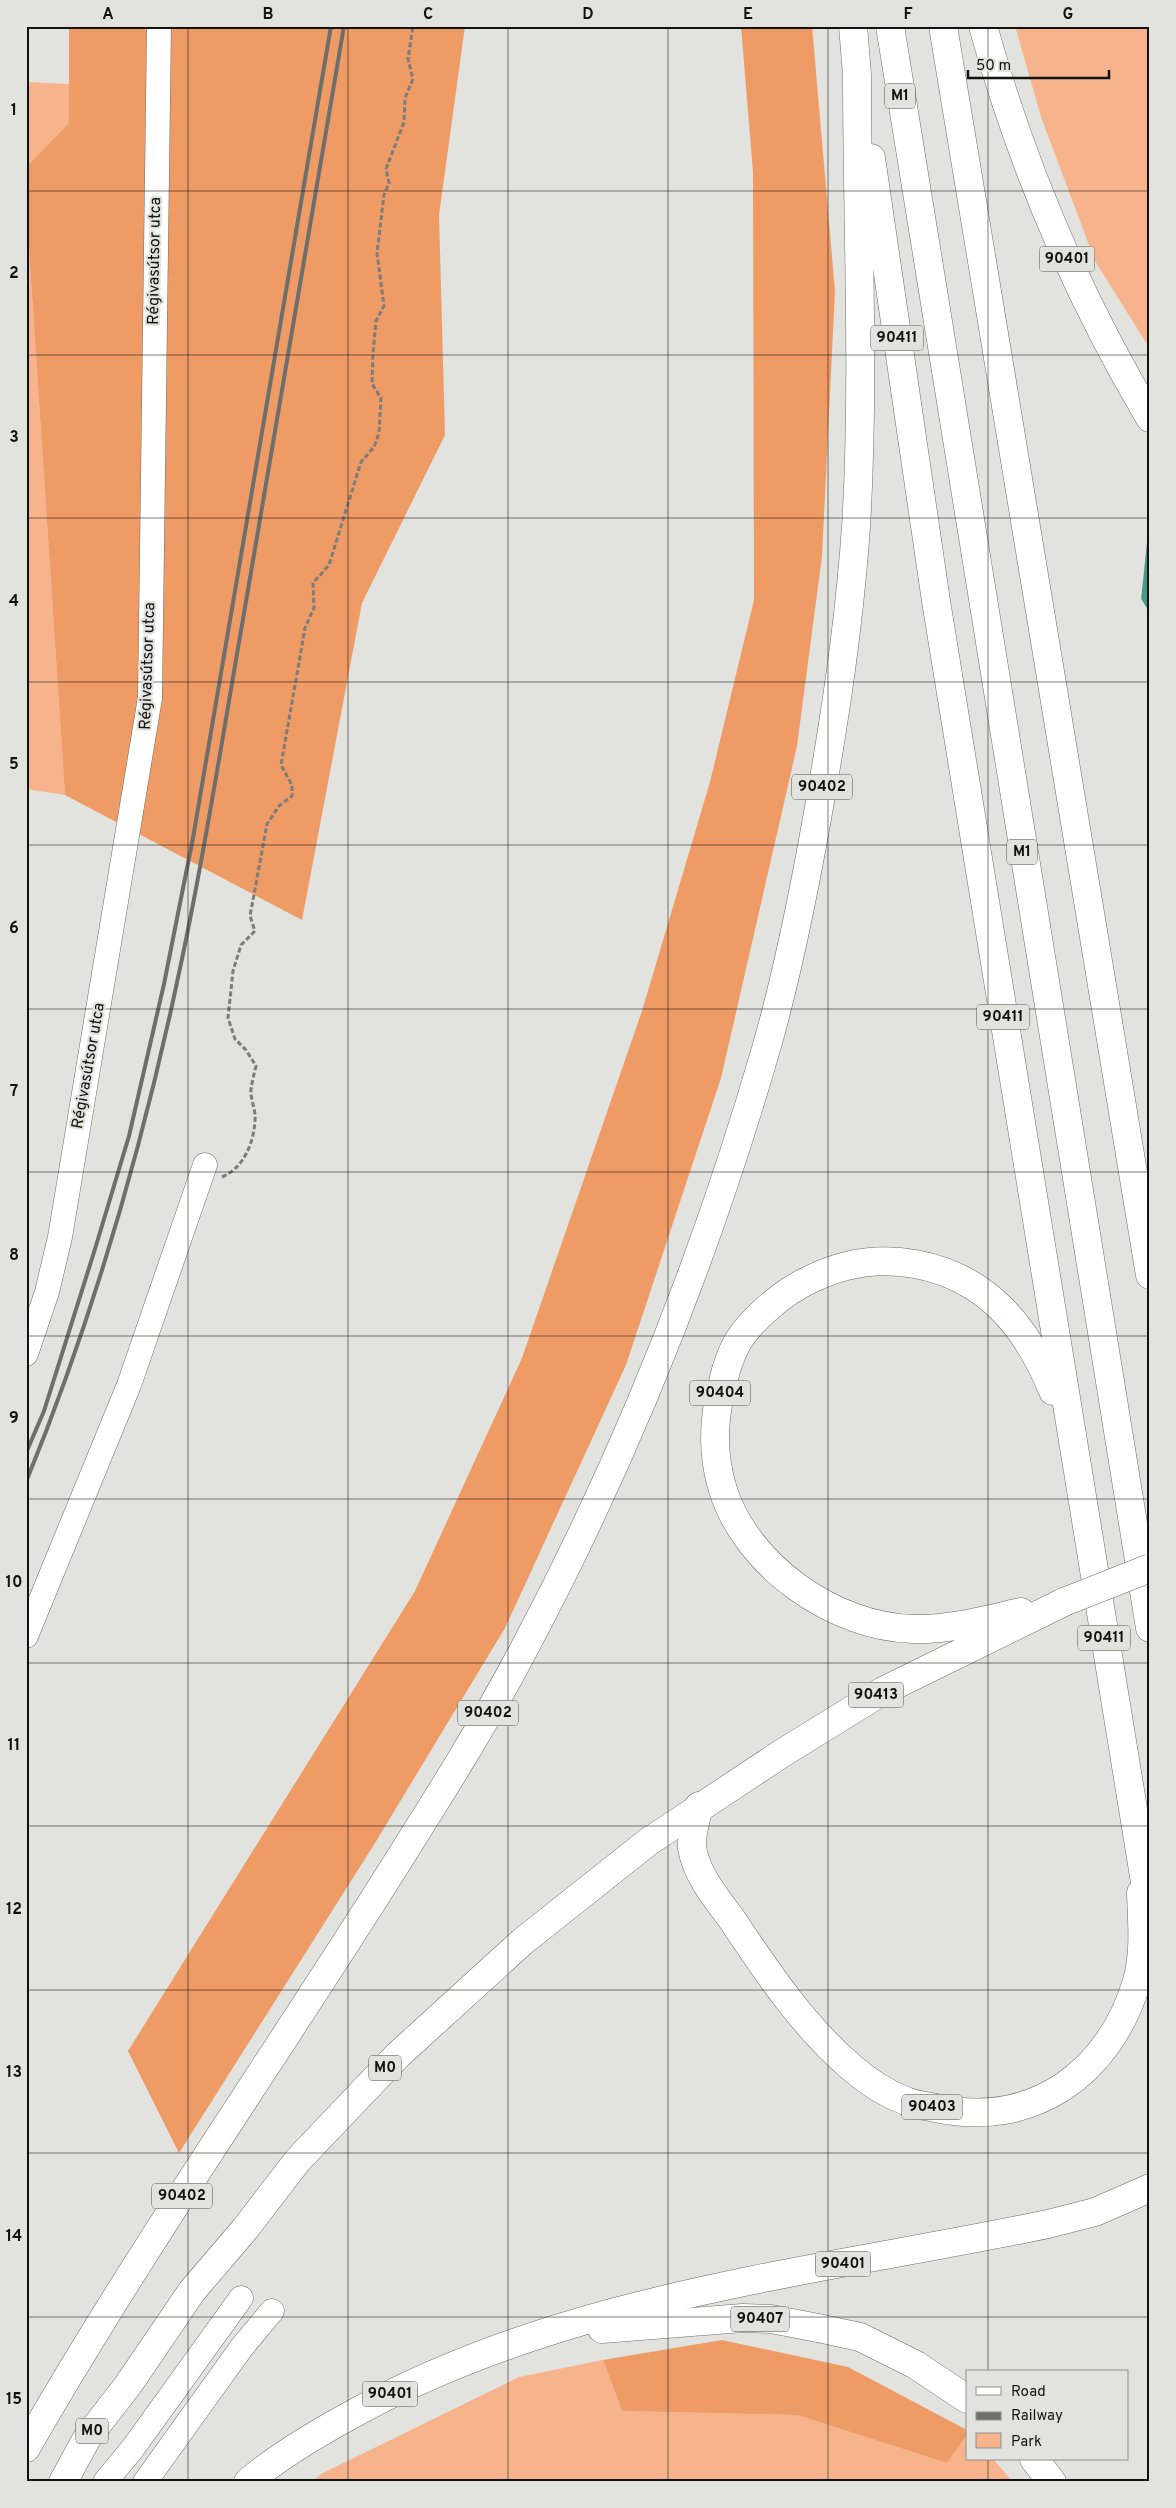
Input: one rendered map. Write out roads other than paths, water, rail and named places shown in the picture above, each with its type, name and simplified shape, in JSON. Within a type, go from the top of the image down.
[{"type":"highway","points":[[853,26],[857,75]]},
{"type":"highway","name":"M1","points":[[890,26],[1150,1628]]},
{"type":"highway","points":[[943,26],[1150,1275]]},
{"type":"highway","name":"90401","points":[[983,26],[1001,92],[1037,190],[1085,299],[1119,367],[1150,418]]},
{"type":"highway","name":"90411","points":[[857,75],[873,170],[936,601],[1070,1432],[1150,1913]]},
{"type":"highway","name":"90402","points":[[26,2448],[87,2341],[448,1782],[524,1650],[613,1469],[655,1372],[711,1221],[767,1046],[807,878],[837,703],[856,533],[861,415],[857,75]]},
{"type":"highway","name":"90404","points":[[1064,1602],[944,1628],[911,1630],[882,1626],[854,1618],[832,1608],[794,1585],[773,1567],[753,1545],[724,1492],[717,1465],[715,1437],[717,1405],[728,1366],[738,1342],[764,1312],[794,1287],[829,1270],[865,1261],[898,1260],[932,1267],[961,1277],[987,1295],[1014,1322],[1031,1344],[1041,1362],[1070,1432]]},
{"type":"highway","name":"90413","points":[[699,1806],[883,1691],[1064,1602],[1150,1568]]},
{"type":"highway","name":"90403","points":[[699,1806],[692,1847],[701,1875],[758,1957],[831,2048],[852,2068],[880,2088],[907,2102],[973,2113],[1013,2109],[1039,2101],[1089,2068],[1108,2045],[1121,2023],[1137,1980],[1143,1941],[1138,1844]]},
{"type":"highway","name":"M0","points":[[63,2482],[87,2438],[128,2385],[192,2291],[245,2228],[298,2160],[371,2082],[522,1942],[641,1847],[699,1806]]},
{"type":"highway","name":"90401","points":[[248,2482],[316,2434],[372,2403],[433,2374],[536,2335],[685,2294],[1048,2224],[1095,2212],[1149,2189]]},
{"type":"highway","name":"90407","points":[[536,2335],[743,2318],[771,2319],[860,2337],[916,2365],[966,2398]]},
{"type":"highway","name":"M0","points":[[83,2482],[128,2385]]},
{"type":"highway","points":[[1035,2460],[1052,2482]]},
{"type":"street","name":"Régivasútsor utca","points":[[26,1354],[47,1292],[60,1237],[150,698],[159,26]]},
{"type":"street","points":[[26,1636],[129,1384],[202,1176]]},
{"type":"street","points":[[105,2482],[133,2448],[241,2298]]},
{"type":"street","points":[[145,2482],[242,2347],[272,2311]]},
{"type":"waterway","points":[[1150,540],[1144,598],[1150,608]]},
{"type":"railway","points":[[26,1453],[44,1411],[129,1136],[164,984],[193,838],[331,26]]},
{"type":"railway","points":[[26,1482],[72,1361],[112,1238],[147,1113],[176,987],[211,807],[344,26]]}]
